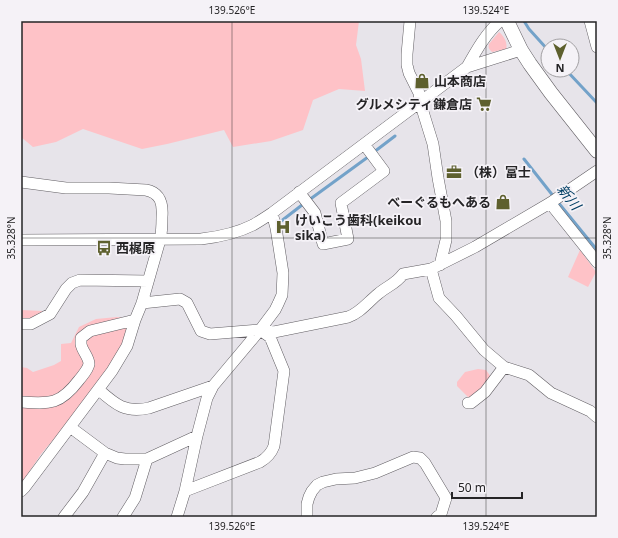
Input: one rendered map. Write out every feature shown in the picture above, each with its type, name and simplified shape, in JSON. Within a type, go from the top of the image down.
[{"type":"main road","points":[[507,21],[530,64],[551,94],[597,151]]},
{"type":"street","points":[[410,21],[407,65],[409,73],[419,93],[420,102],[433,144],[446,221],[446,240],[436,267],[439,298],[484,350],[504,367],[529,375],[550,393],[590,411],[597,417]]},
{"type":"street","points":[[467,67],[484,39],[500,21]]},
{"type":"street","points":[[590,21],[597,47]]},
{"type":"street","points":[[21,240],[201,239],[225,235],[254,224],[272,213],[467,67],[522,50]]},
{"type":"street","points":[[299,192],[315,213],[323,244],[348,239],[341,203],[384,171],[364,144]]},
{"type":"street","points":[[142,303],[180,299],[188,303],[201,331],[210,334],[260,330],[274,332],[348,317],[354,315],[383,289],[398,281],[402,274],[436,267],[475,248],[550,203],[597,171]]},
{"type":"street","points":[[21,182],[66,188],[109,188],[150,191],[158,197],[163,206],[162,231],[160,240],[142,303],[127,346],[99,390],[21,491]]},
{"type":"street","points":[[550,203],[597,262]]},
{"type":"street","points":[[177,517],[185,491],[207,398],[213,386],[260,330],[278,304],[282,295],[282,262],[272,213]]},
{"type":"street","points":[[21,324],[31,324],[50,314],[66,288],[72,283],[80,280],[148,281]]},
{"type":"street","points":[[21,402],[42,404],[57,401],[63,397],[70,391],[87,370],[89,364],[82,349],[81,338],[90,331],[135,320]]},
{"type":"street","points":[[185,491],[260,462],[266,459],[271,453],[274,446],[284,371],[270,337],[260,330]]},
{"type":"street","points":[[468,403],[471,403],[485,392],[504,367]]},
{"type":"street","points":[[99,390],[114,403],[123,407],[142,409],[149,408],[213,386]]},
{"type":"street","points":[[70,428],[105,453],[117,458],[125,459],[147,459],[197,436]]},
{"type":"street","points":[[64,517],[83,492],[105,453]]},
{"type":"street","points":[[307,517],[307,504],[309,497],[317,485],[336,479],[355,478],[375,473],[413,457],[420,458],[426,463],[446,498],[441,514],[437,517]]},
{"type":"street","points":[[123,517],[135,498],[147,459]]},
{"type":"shaded area","points":[[21,21],[359,21],[356,45],[361,59],[365,91],[339,89],[313,100],[303,130],[271,141],[233,147],[224,130],[142,149],[83,129],[56,142],[33,147],[21,137]]},
{"type":"shaded area","points":[[499,32],[505,40],[506,49],[492,52],[489,48],[489,44]]},
{"type":"shaded area","points":[[580,250],[596,272],[588,287],[568,277]]},
{"type":"shaded area","points":[[21,310],[43,311],[33,318],[21,320]]},
{"type":"shaded area","points":[[117,317],[125,318],[85,330],[85,364],[60,395],[47,400],[21,399],[21,367],[27,368],[33,372],[54,365],[61,361],[61,344],[71,343],[79,327],[96,319]]},
{"type":"shaded area","points":[[129,327],[110,368],[41,454],[21,484],[21,405],[36,407],[85,379],[84,342],[94,333]]},
{"type":"shaded area","points":[[478,369],[486,370],[491,377],[472,398],[468,397],[457,386],[457,382],[465,372]]},
{"type":"waterway","points":[[524,21],[540,41]]},
{"type":"waterway","points":[[574,78],[597,103]]},
{"type":"waterway","points":[[374,152],[395,136]]},
{"type":"waterway","points":[[309,200],[368,157]]},
{"type":"waterway","name":"新川","points":[[524,159],[554,197]]},
{"type":"waterway","name":"新川","points":[[557,201],[597,250]]},
{"type":"waterway","points":[[280,222],[302,205]]},
{"type":"place","name":"山本商店","points":[[422,81]]},
{"type":"place","name":"グルメシティ鎌倉店","points":[[484,104]]},
{"type":"place","name":"（株）富士","points":[[454,172]]},
{"type":"place","name":"べーぐるもへある","points":[[503,202]]},
{"type":"place","name":"けいこう歯科(keikou sika)","points":[[283,227]]},
{"type":"place","name":"西梶原","points":[[104,248]]}]
